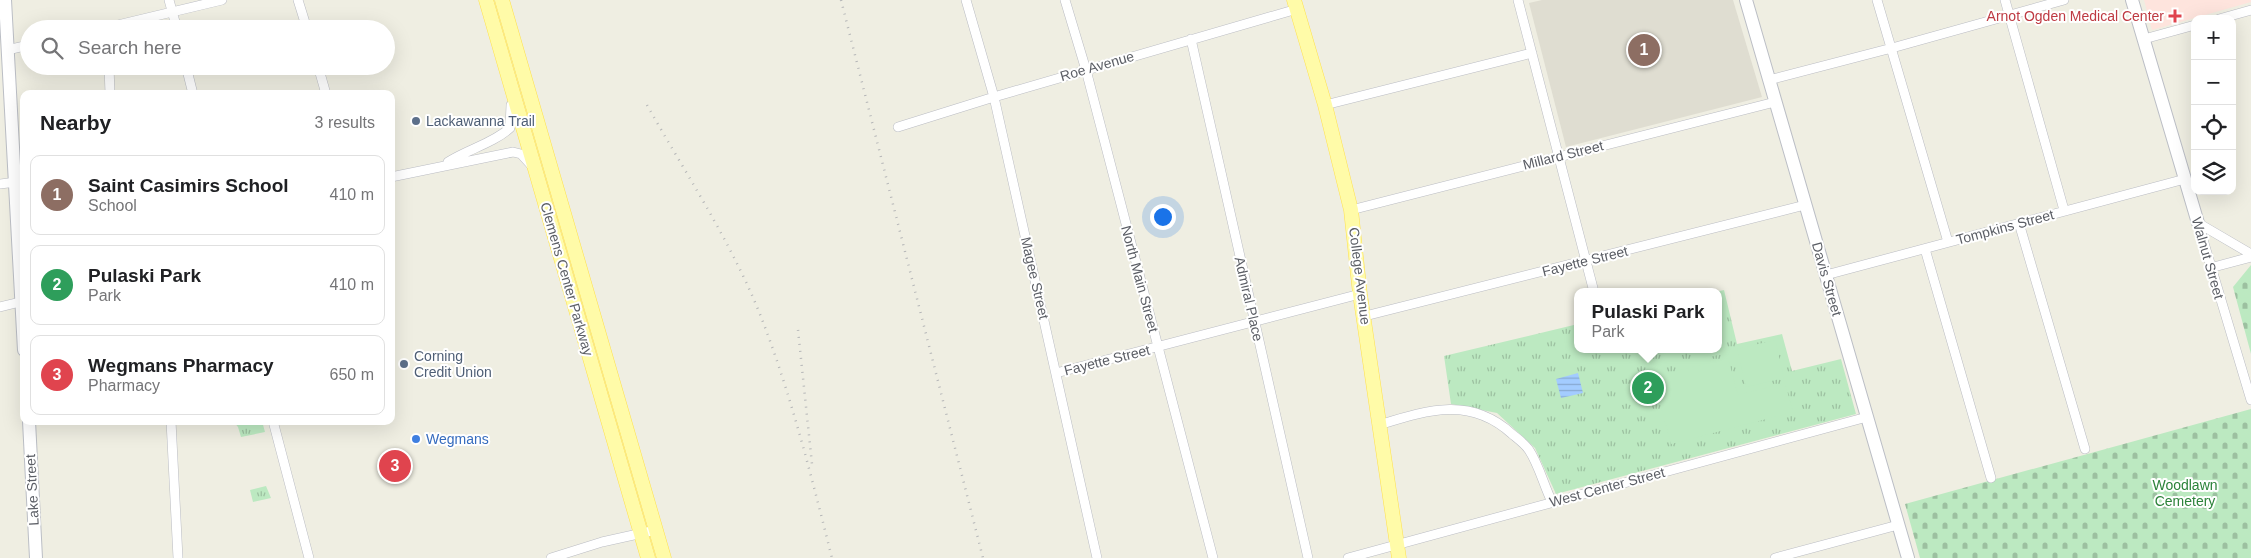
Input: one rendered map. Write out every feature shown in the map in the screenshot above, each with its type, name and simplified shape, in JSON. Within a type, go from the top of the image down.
[{"type":"main road","name":"Clemens Center Parkway","points":[[486,0],[648,558]]},
{"type":"main road","name":"Clemens Center Parkway","points":[[502,0],[664,558]]},
{"type":"main road","name":"College Avenue","points":[[1296,4],[1325,105],[1351,210],[1360,294],[1365,316],[1398,551]]},
{"type":"street","points":[[0,307],[20,302],[19,182],[7,50],[5,0]]},
{"type":"street","points":[[169,0],[175,20]]},
{"type":"street","points":[[141,20],[222,0]]},
{"type":"street","points":[[298,0],[304,20]]},
{"type":"street","name":"Magee Street","points":[[966,0],[994,96],[1098,558]]},
{"type":"street","name":"North Main Street","points":[[1065,0],[1086,70],[1214,558]]},
{"type":"street","points":[[1518,0],[1593,288]]},
{"type":"street","name":"Davis Street","points":[[1746,0],[1908,558]]},
{"type":"street","points":[[1877,0],[1948,242]]},
{"type":"street","points":[[2004,0],[2064,210]]},
{"type":"street","points":[[1769,80],[2064,0]]},
{"type":"street","name":"Walnut Street","points":[[2132,0],[2210,268],[2251,400]]},
{"type":"street","name":"Roe Avenue","points":[[898,127],[994,96],[1191,39],[1296,4]]},
{"type":"street","points":[[2233,15],[2251,10]]},
{"type":"street","points":[[2144,39],[2191,26]]},
{"type":"street","name":"Admiral Place","points":[[1191,39],[1308,558]]},
{"type":"street","points":[[7,50],[20,47]]},
{"type":"street","points":[[1325,105],[1532,53]]},
{"type":"street","points":[[109,75],[110,90]]},
{"type":"street","points":[[188,75],[192,90]]},
{"type":"street","points":[[321,75],[325,90]]},
{"type":"street","points":[[444,165],[464,152],[501,136],[510,128],[512,119],[510,82]]},
{"type":"street","name":"Millard Street","points":[[1351,210],[1775,102]]},
{"type":"street","points":[[395,176],[513,152],[521,154],[536,171]]},
{"type":"street","name":"Tompkins Street","points":[[1826,275],[2185,179]]},
{"type":"street","points":[[0,184],[19,182]]},
{"type":"street","name":"Fayette Street","points":[[1365,316],[1806,205]]},
{"type":"street","points":[[2019,223],[2085,449]]},
{"type":"street","points":[[2198,223],[2251,256]]},
{"type":"street","points":[[1925,249],[1991,478]]},
{"type":"street","points":[[2210,268],[2251,256]]},
{"type":"street","name":"Fayette Street","points":[[1056,373],[1360,294]]},
{"type":"street","points":[[1380,425],[1413,414],[1446,409],[1488,415],[1503,425],[1529,449],[1552,502]]},
{"type":"street","name":"West Center Street","points":[[1348,558],[1398,551],[1552,502],[1867,417]]},
{"type":"street","name":"Lake Street","points":[[29,425],[36,558]]},
{"type":"street","points":[[171,425],[178,558]]},
{"type":"street","points":[[274,425],[309,558]]},
{"type":"street","points":[[1775,558],[1898,525]]},
{"type":"street","points":[[551,558],[642,532],[656,530]]},
{"type":"shaded area","points":[[1542,0],[1733,0],[1762,97],[1566,147],[1529,3]]},
{"type":"shaded area","name":"Arnot Ogden Medical Center","points":[[2144,0],[2251,0],[2251,2],[2205,15],[2191,15],[2191,19],[2152,30]]},
{"type":"green space","points":[[2251,265],[2251,354],[2233,287]]},
{"type":"green space","points":[[1722,290],[1724,290],[1737,344],[1782,334],[1792,371],[1841,359],[1856,414],[1556,494],[1535,448],[1497,413],[1451,404],[1444,356],[1574,325],[1574,353],[1722,353]]},
{"type":"green space","points":[[1722,335],[1726,353],[1702,359],[1690,353],[1722,353]]},
{"type":"green space","points":[[1775,340],[1784,378],[1746,387],[1737,349]]},
{"type":"green space","points":[[1728,358],[1738,395],[1785,383],[1793,412],[1671,444],[1653,377]]},
{"type":"green space","name":"Woodlawn Cemetery","points":[[2251,409],[2251,558],[1920,558],[1905,504]]},
{"type":"green space","points":[[236,425],[263,425],[265,432],[241,437]]},
{"type":"green space","points":[[266,486],[271,498],[253,502],[250,490]]},
{"type":"water","points":[[1578,373],[1583,393],[1561,398],[1556,379]]},
{"type":"railway","points":[[841,0],[983,558]]},
{"type":"railway","points":[[647,105],[724,239],[763,322],[792,409],[832,558]]},
{"type":"railway","points":[[798,330],[812,464]]},
{"type":"place","name":"Arnot Ogden Medical Center","points":[[2175,16]]},
{"type":"place","name":"Saint Casimirs School","points":[[1644,50]]},
{"type":"place","name":"Lackawanna Trail","points":[[416,121]]},
{"type":"place","name":"Corning Credit Union","points":[[404,364]]},
{"type":"place","name":"Pulaski Park","points":[[1648,388]]},
{"type":"place","name":"Wegmans","points":[[416,439]]},
{"type":"place","name":"Wegmans Pharmacy","points":[[395,466]]}]
